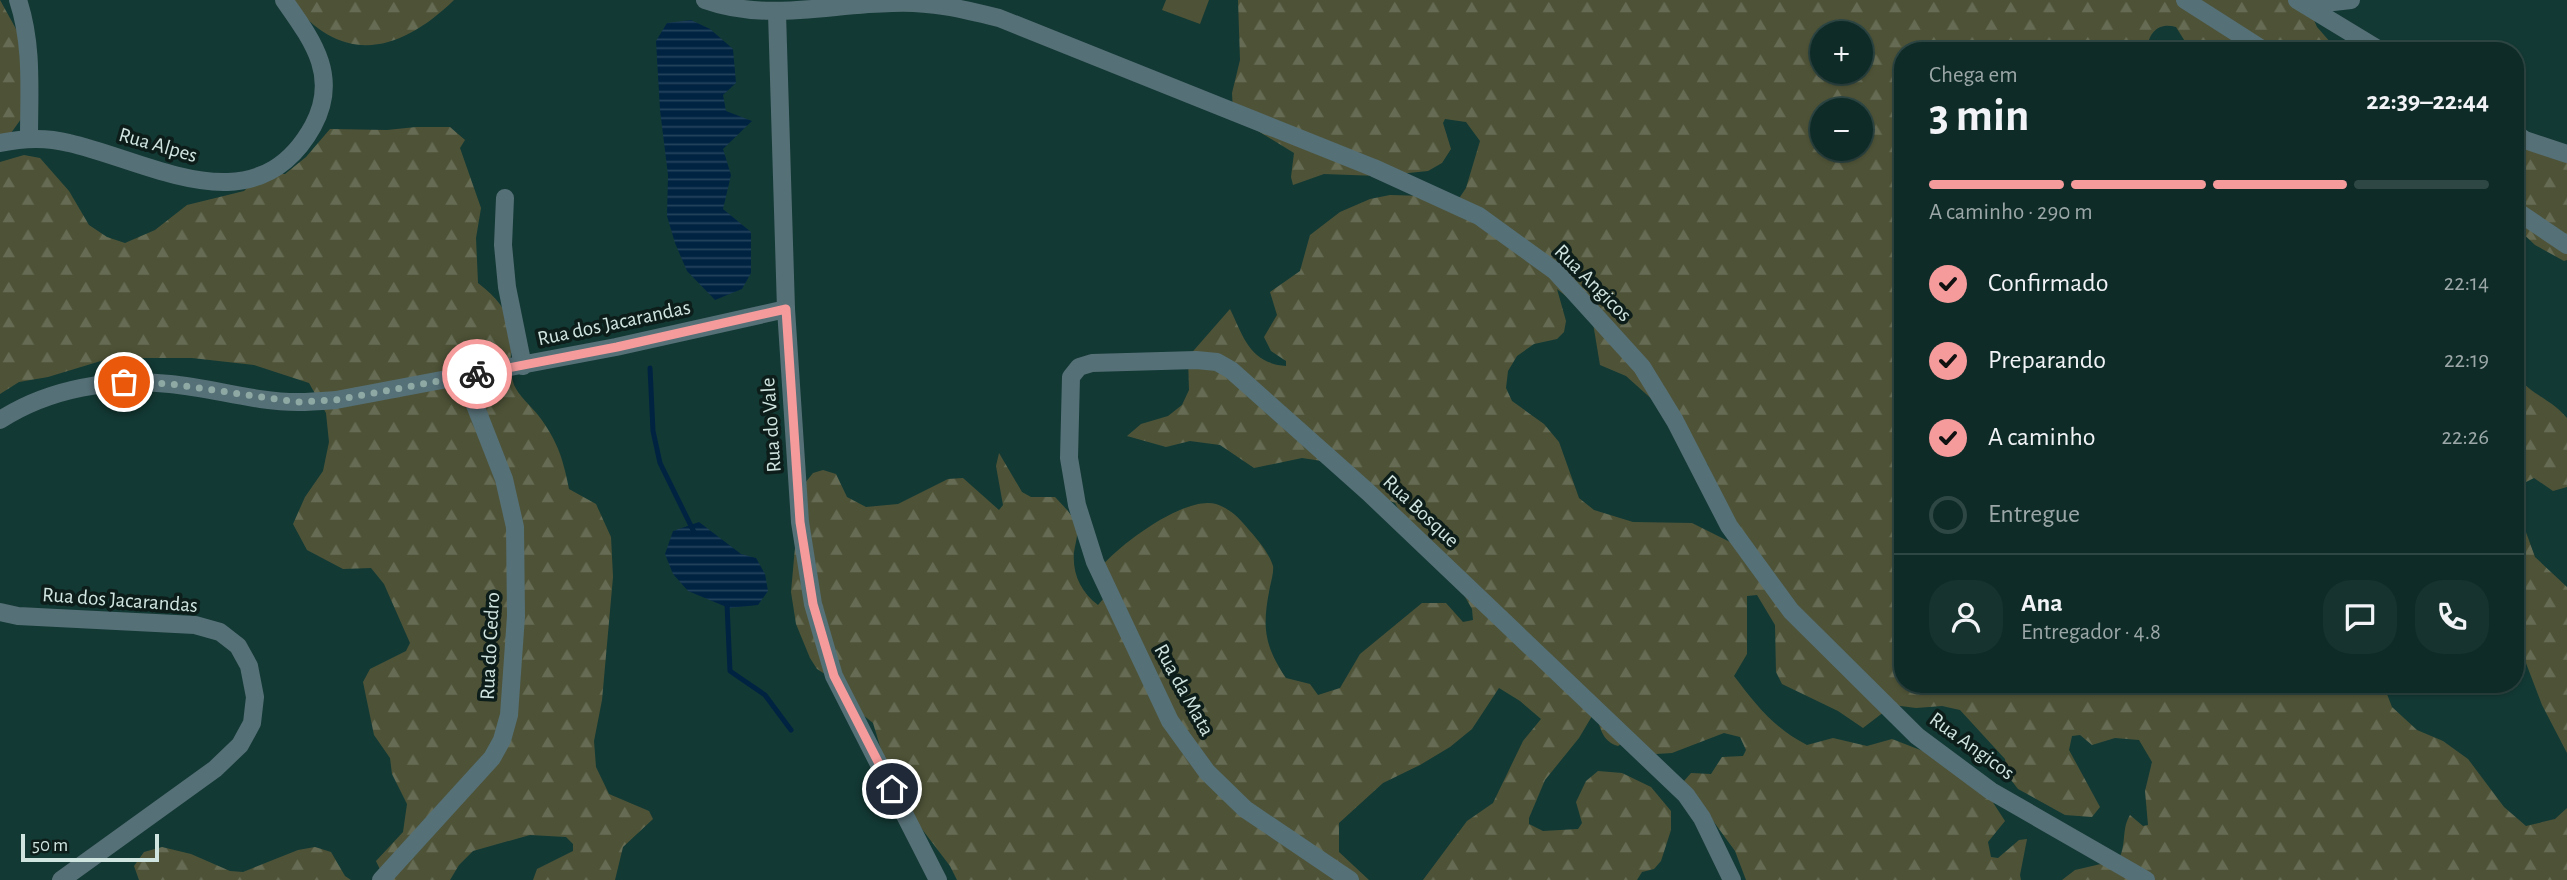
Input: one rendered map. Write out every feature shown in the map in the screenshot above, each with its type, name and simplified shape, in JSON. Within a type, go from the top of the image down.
[{"type":"street","points":[[18,0],[26,26],[30,61],[29,138]]},
{"type":"street","name":"Rua Alpes","points":[[0,143],[29,138],[68,142],[183,178],[217,183],[245,180],[268,173],[284,163],[303,143],[316,120],[323,96],[321,59],[310,36],[284,0]]},
{"type":"street","points":[[705,0],[720,6],[777,13]]},
{"type":"street","points":[[2185,0],[2251,42]]},
{"type":"street","points":[[2302,3],[2351,0]]},
{"type":"street","name":"Rua Angicos","points":[[777,13],[893,2],[945,5],[999,18],[1374,168],[1479,216],[1555,271],[1642,367],[1675,421],[1729,526],[1791,611],[1820,640],[1917,736],[1992,791],[2146,880]]},
{"type":"street","points":[[2302,3],[2366,42]]},
{"type":"street","name":"Rua do Vale","points":[[777,13],[786,309],[800,522],[813,604],[834,676],[937,880]]},
{"type":"street","points":[[2524,139],[2567,154]]},
{"type":"street","points":[[505,198],[503,245],[507,287],[523,366]]},
{"type":"street","points":[[2524,216],[2567,245]]},
{"type":"street","name":"Rua dos Jacarandas","points":[[0,420],[20,407],[73,388],[124,382],[171,384],[297,402],[336,400],[523,366],[786,309]]},
{"type":"street","name":"Rua Bosque","points":[[1069,458],[1071,377],[1079,367],[1092,363],[1196,360],[1217,362],[1231,370],[1378,502],[1686,795],[1702,818],[1732,880]]},
{"type":"street","name":"Rua do Cedro","points":[[380,880],[492,758],[502,740],[509,715],[516,616],[515,527],[504,479],[464,377]]},
{"type":"street","name":"Rua da Mata","points":[[1069,458],[1077,505],[1095,562],[1170,721],[1207,772],[1245,809],[1350,880]]},
{"type":"street","name":"Rua dos Jacarandas","points":[[0,612],[195,625],[220,632],[238,646],[249,666],[255,697],[252,723],[240,745],[215,769],[61,880]]},
{"type":"green space","points":[[0,0],[21,38],[21,119],[11,133],[0,141]]},
{"type":"green space","points":[[290,0],[454,0],[412,32],[392,41],[371,45],[350,43],[330,36],[310,21]]},
{"type":"green space","points":[[1166,0],[1209,0],[1200,24],[1162,10]]},
{"type":"green space","points":[[1238,0],[2305,0],[2317,27],[2330,42],[2185,42],[2176,27],[2164,26],[2155,30],[2148,42],[1894,42],[1894,693],[2387,693],[2392,707],[2417,730],[2443,741],[2468,759],[2504,807],[2526,826],[2555,819],[2567,808],[2567,880],[2062,880],[2075,870],[2118,860],[2130,815],[2143,826],[2148,825],[2145,791],[2152,762],[2139,740],[2115,738],[2092,745],[2080,735],[2072,736],[2069,750],[2100,807],[2092,817],[2065,815],[2018,789],[2008,776],[2005,759],[1960,710],[1942,706],[1916,708],[1893,705],[1863,728],[1838,711],[1782,684],[1776,672],[1775,625],[1757,595],[1747,596],[1747,654],[1734,676],[1758,706],[1785,731],[1807,745],[1833,738],[1867,746],[1892,739],[1959,765],[1981,784],[2005,821],[1988,842],[1991,857],[1998,858],[2019,840],[2027,839],[2021,880],[1746,880],[1735,851],[1684,781],[1691,773],[1711,774],[1722,757],[1743,756],[1746,750],[1740,737],[1724,733],[1672,753],[1656,754],[1627,740],[1618,746],[1612,744],[1602,732],[1595,711],[1579,738],[1545,780],[1529,824],[1543,831],[1578,829],[1582,823],[1576,802],[1586,781],[1598,771],[1622,773],[1651,787],[1671,811],[1671,830],[1661,861],[1654,869],[1642,872],[1637,880],[1423,880],[1467,821],[1493,803],[1523,741],[1541,719],[1499,688],[1472,729],[1450,747],[1383,783],[1339,823],[1339,852],[1369,880],[957,880],[950,866],[909,812],[883,756],[873,723],[853,707],[836,681],[817,669],[796,624],[791,592],[799,503],[805,483],[813,473],[823,470],[836,474],[847,497],[866,507],[898,504],[948,479],[963,478],[999,510],[1003,505],[996,466],[999,453],[1022,492],[1031,497],[1055,497],[1071,516],[1077,529],[1074,552],[1076,575],[1082,588],[1098,605],[1104,598],[1102,566],[1123,546],[1154,523],[1188,507],[1203,503],[1221,506],[1246,526],[1263,547],[1273,566],[1266,627],[1274,657],[1286,678],[1310,684],[1318,695],[1340,688],[1360,654],[1422,603],[1446,603],[1463,622],[1473,620],[1472,609],[1464,595],[1416,542],[1395,503],[1345,482],[1322,461],[1302,458],[1254,468],[1220,445],[1190,441],[1166,447],[1127,436],[1141,424],[1168,416],[1182,405],[1189,390],[1188,357],[1230,309],[1244,339],[1256,354],[1274,364],[1286,366],[1286,361],[1271,351],[1264,337],[1277,315],[1270,292],[1300,271],[1310,235],[1340,212],[1370,199],[1390,195],[1460,197],[1466,188],[1480,141],[1466,122],[1445,119],[1443,123],[1451,149],[1442,163],[1428,171],[1379,176],[1324,174],[1293,185],[1291,177],[1294,153],[1240,120],[1233,111],[1232,93],[1240,60]],"holes":[[[1557,289],[1592,317],[1600,365],[1626,376],[1665,411],[1708,465],[1736,545],[1692,523],[1633,522],[1594,510],[1579,498],[1559,442],[1544,424],[1512,401],[1506,388],[1508,371],[1517,356],[1534,344],[1557,339],[1564,332],[1566,321]]]},
{"type":"green space","points":[[450,127],[465,140],[460,148],[481,208],[476,238],[478,283],[501,305],[509,321],[514,385],[555,441],[569,489],[596,504],[611,537],[613,577],[602,700],[594,741],[596,767],[609,794],[649,811],[653,819],[623,847],[615,880],[533,880],[537,869],[573,851],[573,844],[566,837],[530,835],[473,851],[459,865],[450,880],[380,880],[382,873],[376,861],[403,832],[407,804],[392,774],[390,758],[374,735],[363,682],[370,669],[406,651],[410,643],[384,584],[371,568],[343,569],[307,550],[293,524],[305,497],[323,471],[329,442],[326,413],[309,383],[254,365],[192,358],[134,358],[104,360],[48,377],[19,382],[0,394],[0,162],[24,155],[40,158],[69,191],[89,225],[107,237],[125,243],[155,230],[187,205],[244,191],[261,174],[285,174],[306,157],[330,129],[387,130]]},
{"type":"green space","points":[[2524,143],[2567,149],[2567,260],[2564,261],[2535,245],[2524,235]]},
{"type":"green space","points":[[2524,383],[2567,418],[2567,487],[2553,491],[2534,478],[2524,483]]},
{"type":"green space","points":[[2524,527],[2535,557],[2567,587],[2567,753],[2542,705],[2524,658]]},
{"type":"green space","points":[[162,847],[191,854],[230,871],[243,872],[298,850],[315,847],[331,852],[345,876],[351,880],[139,880],[134,866],[144,852]]},
{"type":"water","points":[[691,20],[710,29],[733,49],[736,83],[723,95],[726,111],[752,121],[723,149],[731,175],[723,209],[751,232],[751,273],[742,289],[715,300],[687,271],[667,216],[668,175],[660,110],[656,41],[667,23]]},
{"type":"water","points":[[699,522],[741,554],[756,558],[765,574],[768,591],[758,605],[729,608],[688,591],[673,574],[665,554],[673,531]]},
{"type":"waterway","points":[[650,368],[653,431],[660,463],[694,532]]},
{"type":"waterway","points":[[727,604],[730,671],[765,695],[791,730]]},
{"type":"way so far","points":[[124,382],[171,384],[297,402],[336,400],[477,374]]},
{"type":"route","points":[[477,374],[617,347],[786,309],[800,522],[813,604],[834,676],[892,789]]}]
